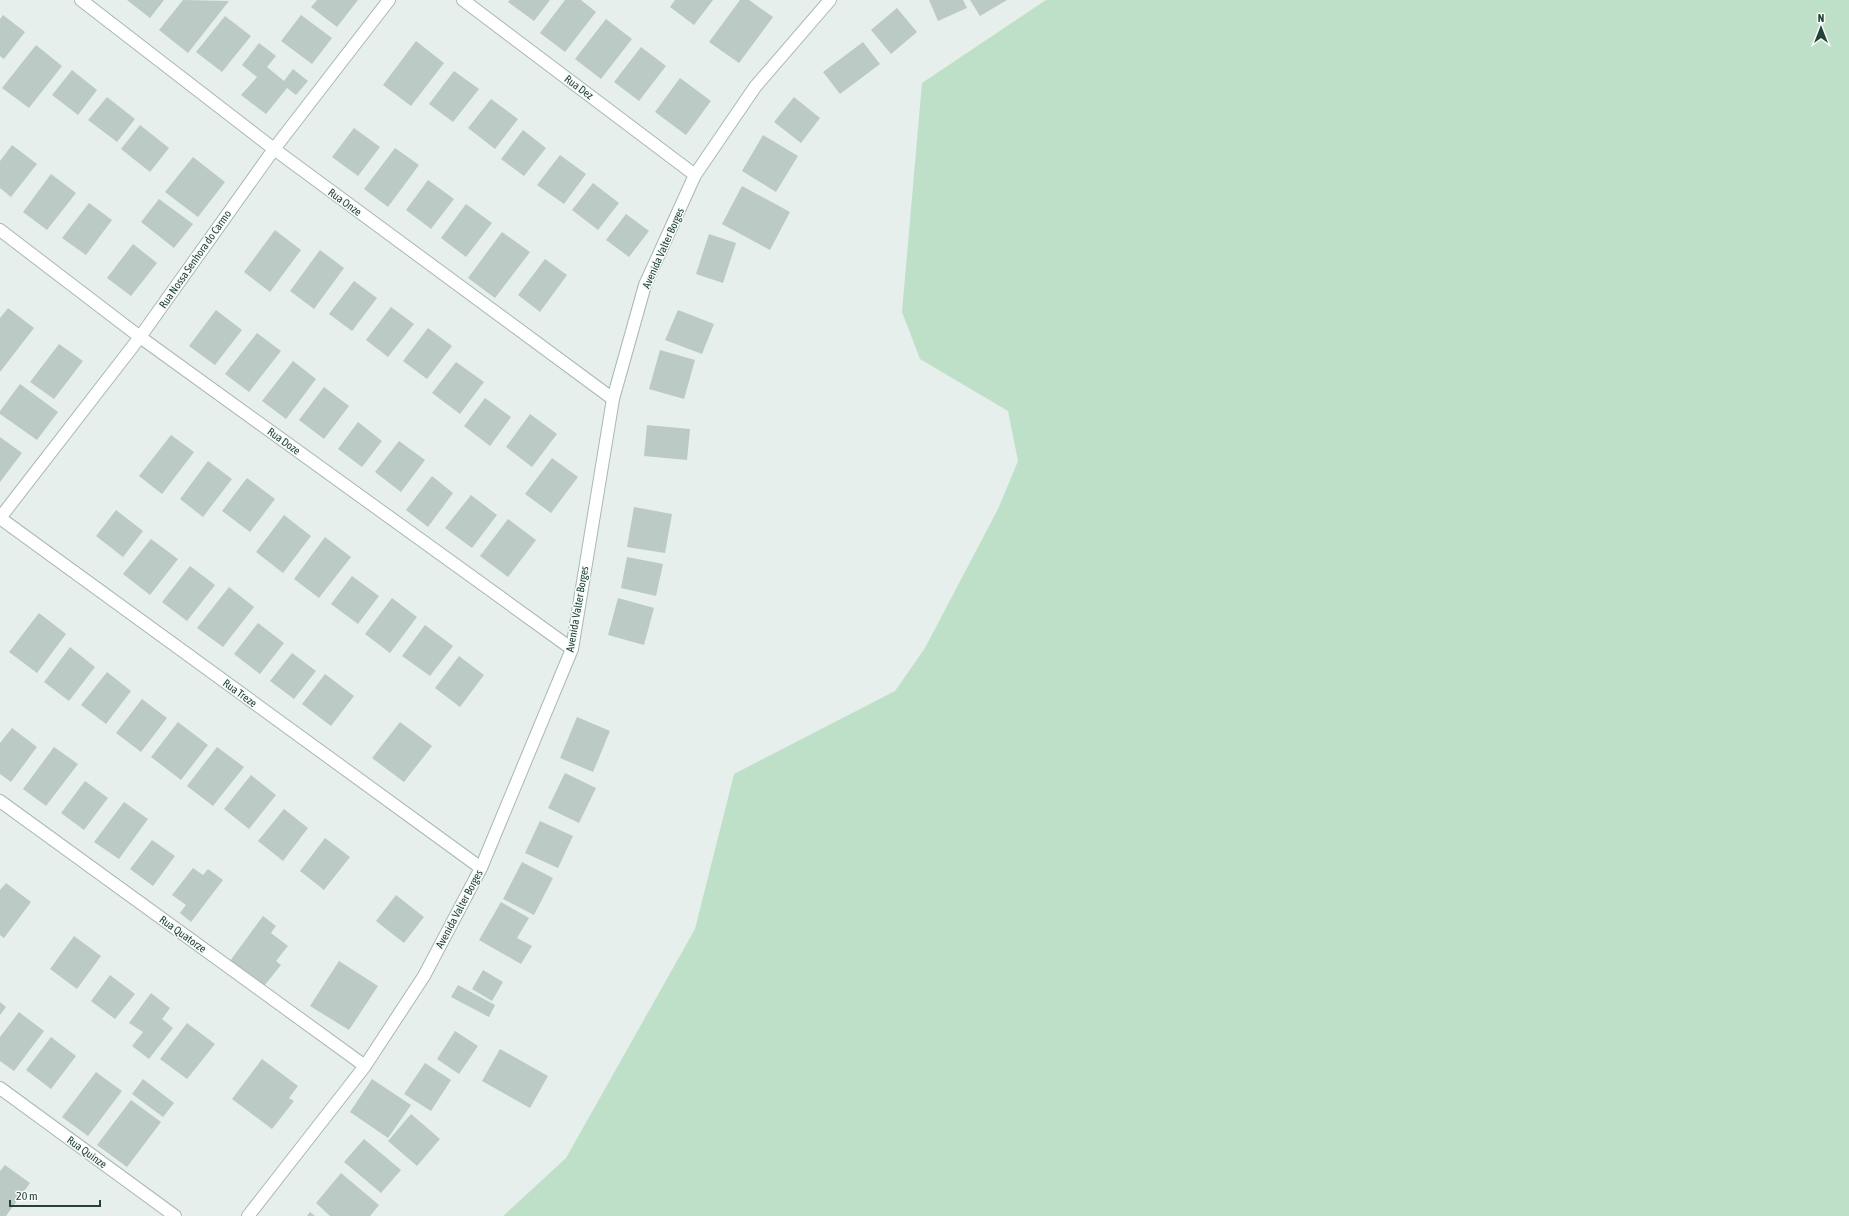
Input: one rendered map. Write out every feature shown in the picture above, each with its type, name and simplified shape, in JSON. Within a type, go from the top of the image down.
[{"type":"street","name":"Rua Onze","points":[[81,0],[274,149],[613,399]]},
{"type":"street","name":"Rua Nossa Senhora do Carmo","points":[[0,518],[140,337],[274,149],[389,0]]},
{"type":"street","name":"Rua Dez","points":[[463,0],[695,175]]},
{"type":"street","name":"Avenida Valter Borges","points":[[248,1216],[365,1066],[424,976],[481,868],[572,649],[613,399],[645,285],[695,175],[755,87],[830,0]]},
{"type":"street","name":"Rua Doze","points":[[0,230],[140,337],[572,649]]},
{"type":"street","name":"Rua Treze","points":[[0,518],[481,868]]},
{"type":"street","name":"Rua Quatorze","points":[[0,801],[365,1066]]},
{"type":"street","name":"Rua Quinze","points":[[0,1088],[175,1216]]},
{"type":"green space","points":[[1046,0],[1849,0],[1849,1216],[503,1216],[566,1158],[695,929],[734,774],[895,691],[925,648],[998,509],[1018,461],[1008,411],[920,359],[902,312],[922,83]]},
{"type":"building","points":[[127,0],[164,0],[150,18]]},
{"type":"building","points":[[183,0],[229,1],[188,53],[159,30]]},
{"type":"building","points":[[317,0],[358,0],[337,27],[311,7]]},
{"type":"building","points":[[510,0],[550,0],[534,21],[508,2]]},
{"type":"building","points":[[565,0],[581,0],[596,12],[565,52],[540,33]]},
{"type":"building","points":[[675,0],[713,0],[694,25],[670,7]]},
{"type":"building","points":[[740,0],[749,0],[773,17],[739,63],[709,42]]},
{"type":"building","points":[[929,0],[963,0],[967,8],[938,21]]},
{"type":"building","points":[[970,0],[1007,0],[980,16]]},
{"type":"building","points":[[897,8],[917,32],[891,54],[871,30]]},
{"type":"building","points":[[3,15],[25,32],[4,59],[0,56],[0,19]]},
{"type":"building","points":[[301,15],[332,38],[312,64],[281,41]]},
{"type":"building","points":[[225,16],[251,36],[222,72],[196,52]]},
{"type":"building","points":[[606,19],[632,39],[601,79],[575,59]]},
{"type":"building","points":[[416,41],[444,63],[411,106],[383,85]]},
{"type":"building","points":[[863,42],[880,64],[840,94],[823,72]]},
{"type":"building","points":[[259,43],[276,56],[267,67],[284,81],[293,69],[308,81],[296,95],[287,88],[266,114],[241,95],[257,77],[242,65]]},
{"type":"building","points":[[36,45],[62,66],[29,108],[2,88]]},
{"type":"building","points":[[641,47],[666,66],[639,101],[614,82]]},
{"type":"building","points":[[72,70],[97,90],[78,115],[52,95]]},
{"type":"building","points":[[454,71],[479,89],[453,122],[429,104]]},
{"type":"building","points":[[680,78],[711,101],[686,135],[655,112]]},
{"type":"building","points":[[107,97],[135,119],[117,142],[88,120]]},
{"type":"building","points":[[794,97],[820,118],[801,143],[774,122]]},
{"type":"building","points":[[491,99],[518,119],[495,149],[468,128]]},
{"type":"building","points":[[140,125],[169,148],[150,172],[121,149]]},
{"type":"building","points":[[354,128],[380,147],[358,176],[332,157]]},
{"type":"building","points":[[523,130],[546,148],[524,176],[501,159]]},
{"type":"building","points":[[763,135],[798,156],[776,192],[742,171]]},
{"type":"building","points":[[12,145],[37,164],[11,197],[0,188],[0,161]]},
{"type":"building","points":[[395,148],[419,165],[388,207],[364,189]]},
{"type":"building","points":[[560,155],[586,174],[564,204],[537,185]]},
{"type":"building","points":[[193,157],[225,182],[198,217],[165,192]]},
{"type":"building","points":[[51,174],[76,193],[47,230],[23,212]]},
{"type":"building","points":[[428,180],[454,199],[431,229],[406,210]]},
{"type":"building","points":[[593,183],[619,203],[598,230],[572,210]]},
{"type":"building","points":[[742,186],[790,212],[770,250],[722,224]]},
{"type":"building","points":[[159,199],[193,224],[174,248],[141,222]]},
{"type":"building","points":[[89,203],[112,220],[86,255],[62,238]]},
{"type":"building","points":[[466,204],[492,223],[466,257],[441,238]]},
{"type":"building","points":[[626,214],[649,231],[629,257],[606,240]]},
{"type":"building","points":[[275,230],[301,250],[270,292],[244,272]]},
{"type":"building","points":[[502,232],[530,252],[495,298],[468,278]]},
{"type":"building","points":[[709,234],[736,243],[723,283],[696,274]]},
{"type":"building","points":[[133,244],[157,263],[131,296],[107,278]]},
{"type":"building","points":[[320,250],[344,268],[314,309],[290,291]]},
{"type":"building","points":[[545,259],[567,275],[540,312],[518,295]]},
{"type":"building","points":[[354,281],[377,298],[352,331],[329,314]]},
{"type":"building","points":[[391,307],[414,324],[388,357],[366,340]]},
{"type":"building","points":[[8,308],[34,328],[0,372],[0,318]]},
{"type":"building","points":[[216,310],[242,330],[215,365],[189,346]]},
{"type":"building","points":[[678,310],[714,324],[702,354],[665,340]]},
{"type":"building","points":[[428,328],[452,346],[427,379],[403,361]]},
{"type":"building","points":[[257,333],[281,351],[249,392],[225,374]]},
{"type":"building","points":[[59,344],[83,361],[54,399],[30,382]]},
{"type":"building","points":[[660,350],[695,360],[684,399],[649,389]]},
{"type":"building","points":[[293,361],[316,379],[286,419],[262,401]]},
{"type":"building","points":[[456,362],[484,382],[460,414],[432,393]]},
{"type":"building","points":[[20,384],[58,412],[37,440],[0,414],[0,411]]},
{"type":"building","points":[[324,387],[349,406],[324,439],[299,420]]},
{"type":"building","points":[[485,398],[511,417],[490,446],[464,426]]},
{"type":"building","points":[[530,414],[557,434],[532,467],[506,447]]},
{"type":"building","points":[[358,422],[382,441],[362,467],[338,449]]},
{"type":"building","points":[[647,425],[690,429],[687,460],[644,456]]},
{"type":"building","points":[[171,435],[194,452],[162,494],[139,476]]},
{"type":"building","points":[[0,437],[22,453],[0,482]]},
{"type":"building","points":[[399,441],[425,460],[401,492],[375,472]]},
{"type":"building","points":[[552,458],[578,477],[551,513],[525,494]]},
{"type":"building","points":[[208,461],[232,479],[203,517],[180,499]]},
{"type":"building","points":[[432,476],[453,493],[428,527],[406,510]]},
{"type":"building","points":[[247,478],[275,499],[250,532],[222,511]]},
{"type":"building","points":[[471,495],[497,515],[472,548],[445,528]]},
{"type":"building","points":[[634,507],[672,514],[665,553],[627,547]]},
{"type":"building","points":[[116,510],[143,531],[123,557],[96,536]]},
{"type":"building","points":[[284,515],[311,536],[283,573],[256,552]]},
{"type":"building","points":[[508,519],[536,540],[508,577],[480,556]]},
{"type":"building","points":[[325,537],[351,557],[319,598],[294,579]]},
{"type":"building","points":[[151,539],[178,559],[150,595],[123,574]]},
{"type":"building","points":[[627,557],[663,564],[656,596],[621,588]]},
{"type":"building","points":[[190,566],[215,585],[187,621],[162,602]]},
{"type":"building","points":[[352,576],[379,596],[358,624],[331,604]]},
{"type":"building","points":[[229,587],[254,607],[223,647],[197,628]]},
{"type":"building","points":[[392,598],[417,617],[390,653],[365,634]]},
{"type":"building","points":[[618,598],[654,608],[644,645],[608,635]]},
{"type":"building","points":[[39,613],[66,634],[37,673],[9,652]]},
{"type":"building","points":[[258,623],[284,643],[260,674],[234,654]]},
{"type":"building","points":[[425,625],[453,646],[430,676],[402,656]]},
{"type":"building","points":[[70,647],[95,667],[69,701],[44,682]]},
{"type":"building","points":[[292,653],[316,671],[294,699],[270,681]]},
{"type":"building","points":[[459,656],[484,675],[460,707],[435,688]]},
{"type":"building","points":[[107,672],[131,691],[106,724],[81,705]]},
{"type":"building","points":[[325,674],[354,696],[331,726],[302,704]]},
{"type":"building","points":[[142,699],[167,718],[141,752],[116,733]]},
{"type":"building","points":[[577,717],[610,731],[593,772],[560,758]]},
{"type":"building","points":[[178,722],[208,745],[181,780],[151,757]]},
{"type":"building","points":[[400,722],[432,746],[404,782],[372,758]]},
{"type":"building","points":[[12,728],[37,747],[11,782],[0,774],[0,743]]},
{"type":"building","points":[[54,747],[78,764],[46,806],[23,789]]},
{"type":"building","points":[[217,747],[244,767],[213,806],[187,786]]},
{"type":"building","points":[[565,773],[596,788],[579,823],[548,808]]},
{"type":"building","points":[[251,775],[276,795],[249,829],[224,809]]},
{"type":"building","points":[[85,781],[108,798],[84,830],[61,813]]},
{"type":"building","points":[[124,802],[148,819],[119,859],[94,842]]},
{"type":"building","points":[[284,809],[308,828],[283,861],[258,841]]},
{"type":"building","points":[[540,821],[573,836],[558,868],[525,853]]},
{"type":"building","points":[[325,838],[350,857],[324,890],[300,871]]},
{"type":"building","points":[[152,840],[175,856],[153,886],[130,869]]},
{"type":"building","points":[[522,862],[553,878],[534,915],[503,899]]},
{"type":"building","points":[[193,868],[203,875],[208,869],[223,880],[191,922],[180,913],[186,905],[172,895]]},
{"type":"building","points":[[6,883],[31,902],[4,938],[0,935],[0,890]]},
{"type":"building","points":[[396,895],[424,917],[404,943],[376,921]]},
{"type":"building","points":[[501,902],[529,918],[517,938],[532,946],[521,964],[479,940]]},
{"type":"building","points":[[263,916],[276,926],[271,933],[288,946],[276,961],[281,965],[264,986],[230,961]]},
{"type":"building","points":[[74,936],[101,956],[77,989],[50,969]]},
{"type":"building","points":[[339,961],[378,986],[349,1030],[310,1006]]},
{"type":"building","points":[[483,970],[503,982],[492,1001],[472,989]]},
{"type":"building","points":[[110,975],[135,994],[115,1019],[91,1001]]},
{"type":"building","points":[[458,985],[495,1005],[489,1017],[451,997]]},
{"type":"building","points":[[151,993],[170,1008],[162,1019],[173,1028],[149,1059],[132,1046],[143,1032],[129,1023]]},
{"type":"building","points":[[0,1002],[6,1007],[0,1015]]},
{"type":"building","points":[[19,1012],[44,1031],[14,1071],[0,1061],[0,1037]]},
{"type":"building","points":[[187,1023],[215,1044],[187,1079],[160,1059]]},
{"type":"building","points":[[455,1031],[478,1046],[459,1074],[437,1059]]},
{"type":"building","points":[[51,1037],[76,1056],[51,1089],[26,1070]]},
{"type":"building","points":[[500,1049],[548,1076],[530,1108],[482,1081]]},
{"type":"building","points":[[262,1059],[298,1086],[289,1098],[294,1101],[272,1129],[232,1099]]},
{"type":"building","points":[[425,1063],[451,1080],[431,1111],[404,1094]]},
{"type":"building","points":[[96,1072],[122,1091],[88,1136],[62,1117]]},
{"type":"building","points":[[143,1079],[174,1103],[163,1117],[132,1094]]},
{"type":"building","points":[[372,1079],[411,1105],[388,1138],[350,1112]]},
{"type":"building","points":[[131,1100],[161,1122],[127,1167],[97,1145]]},
{"type":"building","points":[[411,1114],[440,1139],[417,1166],[388,1141]]},
{"type":"building","points":[[364,1139],[401,1170],[381,1193],[344,1162]]},
{"type":"building","points":[[5,1165],[30,1183],[6,1216],[0,1216],[0,1171]]},
{"type":"building","points":[[341,1173],[379,1205],[370,1216],[330,1216],[316,1203]]},
{"type":"building","points":[[310,1212],[315,1216],[307,1216]]}]
